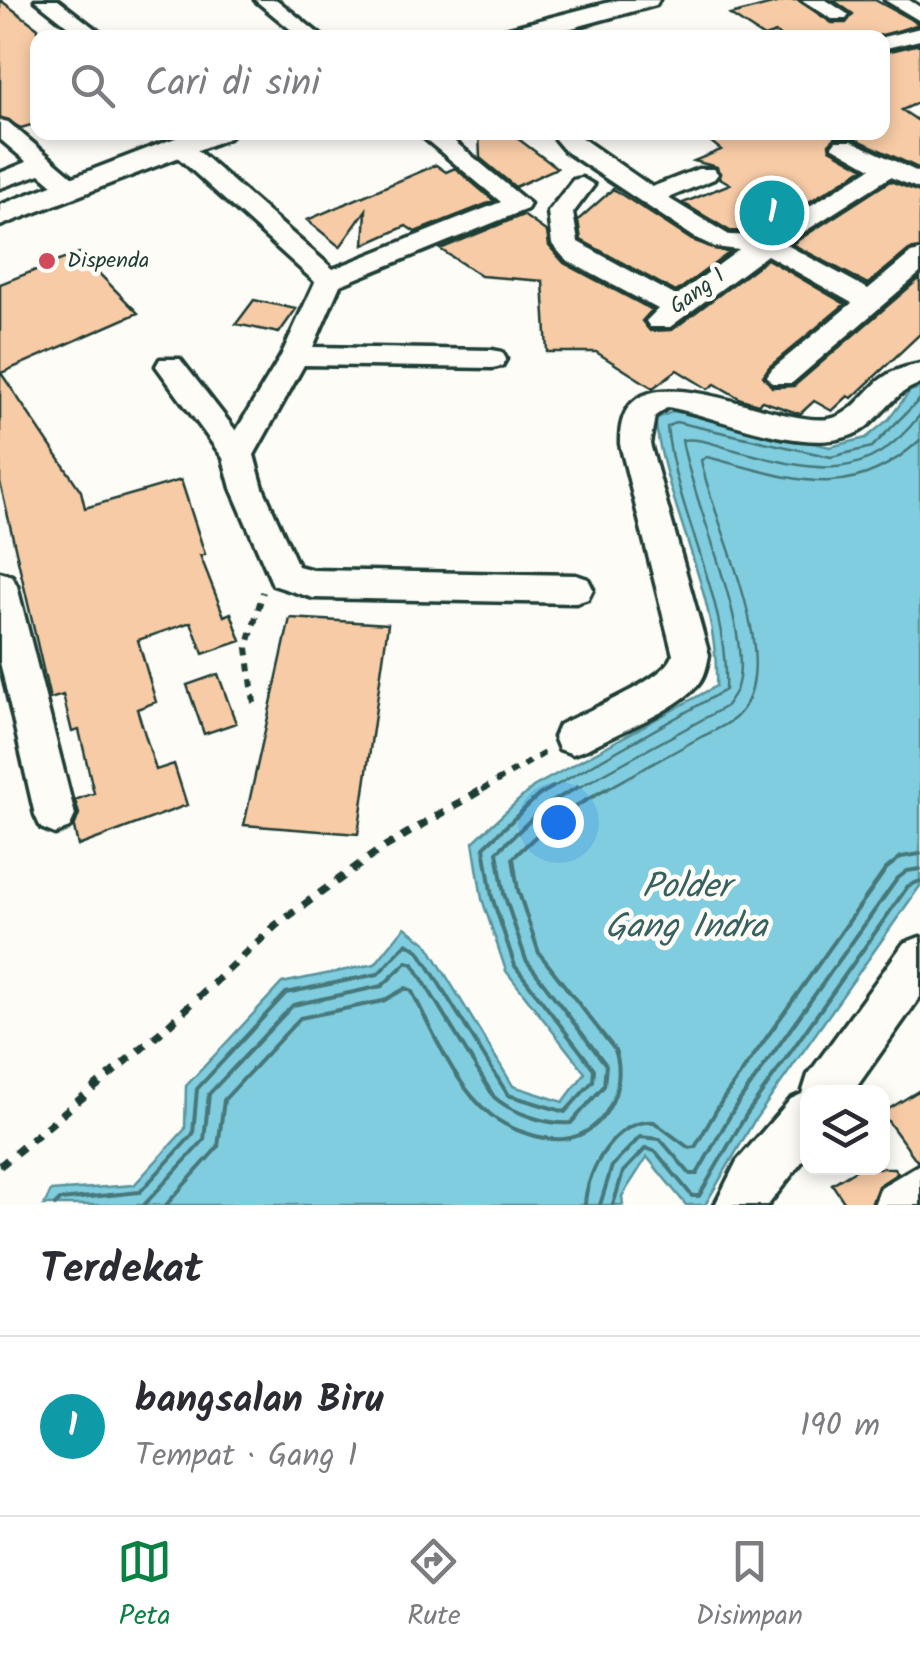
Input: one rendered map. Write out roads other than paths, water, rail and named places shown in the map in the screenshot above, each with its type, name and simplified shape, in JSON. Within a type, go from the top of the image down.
[{"type":"main road","points":[[533,30],[647,0]]},
{"type":"main road","points":[[0,216],[69,186],[200,140]]},
{"type":"street","points":[[45,0],[86,30]]},
{"type":"street","points":[[265,0],[304,30]]},
{"type":"street","points":[[812,0],[839,15]]},
{"type":"street","points":[[895,0],[920,15]]},
{"type":"street","points":[[890,41],[920,34]]},
{"type":"street","points":[[5,139],[69,186]]},
{"type":"street","points":[[438,140],[518,204]]},
{"type":"street","points":[[570,140],[609,171],[716,239],[766,244],[869,301]]},
{"type":"street","points":[[844,146],[920,182]]},
{"type":"street","points":[[180,148],[328,280]]},
{"type":"street","points":[[0,181],[45,165]]},
{"type":"street","name":"Gang 1","points":[[582,185],[560,212],[564,244],[669,314],[766,244],[889,167]]},
{"type":"street","points":[[238,455],[295,356],[328,280],[518,204],[582,185],[609,171]]},
{"type":"street","points":[[652,196],[706,174]]},
{"type":"street","points":[[782,376],[920,259]]},
{"type":"street","points":[[295,356],[492,359]]},
{"type":"street","points":[[170,366],[238,455],[247,488],[284,576],[312,584],[576,589]]},
{"type":"street","points":[[573,736],[664,689],[686,673],[692,655],[635,444],[634,423],[638,413],[666,398],[806,428],[836,430],[865,413],[896,380],[920,374]]},
{"type":"street","points":[[0,586],[55,816]]},
{"type":"street","points":[[830,1085],[920,959]]},
{"type":"street","points":[[740,1205],[754,1179],[800,1125]]},
{"type":"street","points":[[899,1205],[920,1189]]},
{"type":"water","name":"Polder Gang Indra","points":[[920,388],[920,886],[754,1121],[705,1205],[686,1205],[647,1157],[622,1196],[623,1205],[44,1205],[51,1191],[134,1185],[185,1129],[186,1086],[282,983],[375,964],[405,927],[427,944],[513,1086],[563,1102],[585,1073],[506,971],[482,899],[473,842],[533,787],[716,686],[710,620],[670,486],[655,419],[674,411],[830,447],[866,438],[889,419],[910,391]]},
{"type":"place","name":"bangsalan Biru","points":[[772,213]]},
{"type":"place","name":"Dispenda","points":[[47,261]]}]
